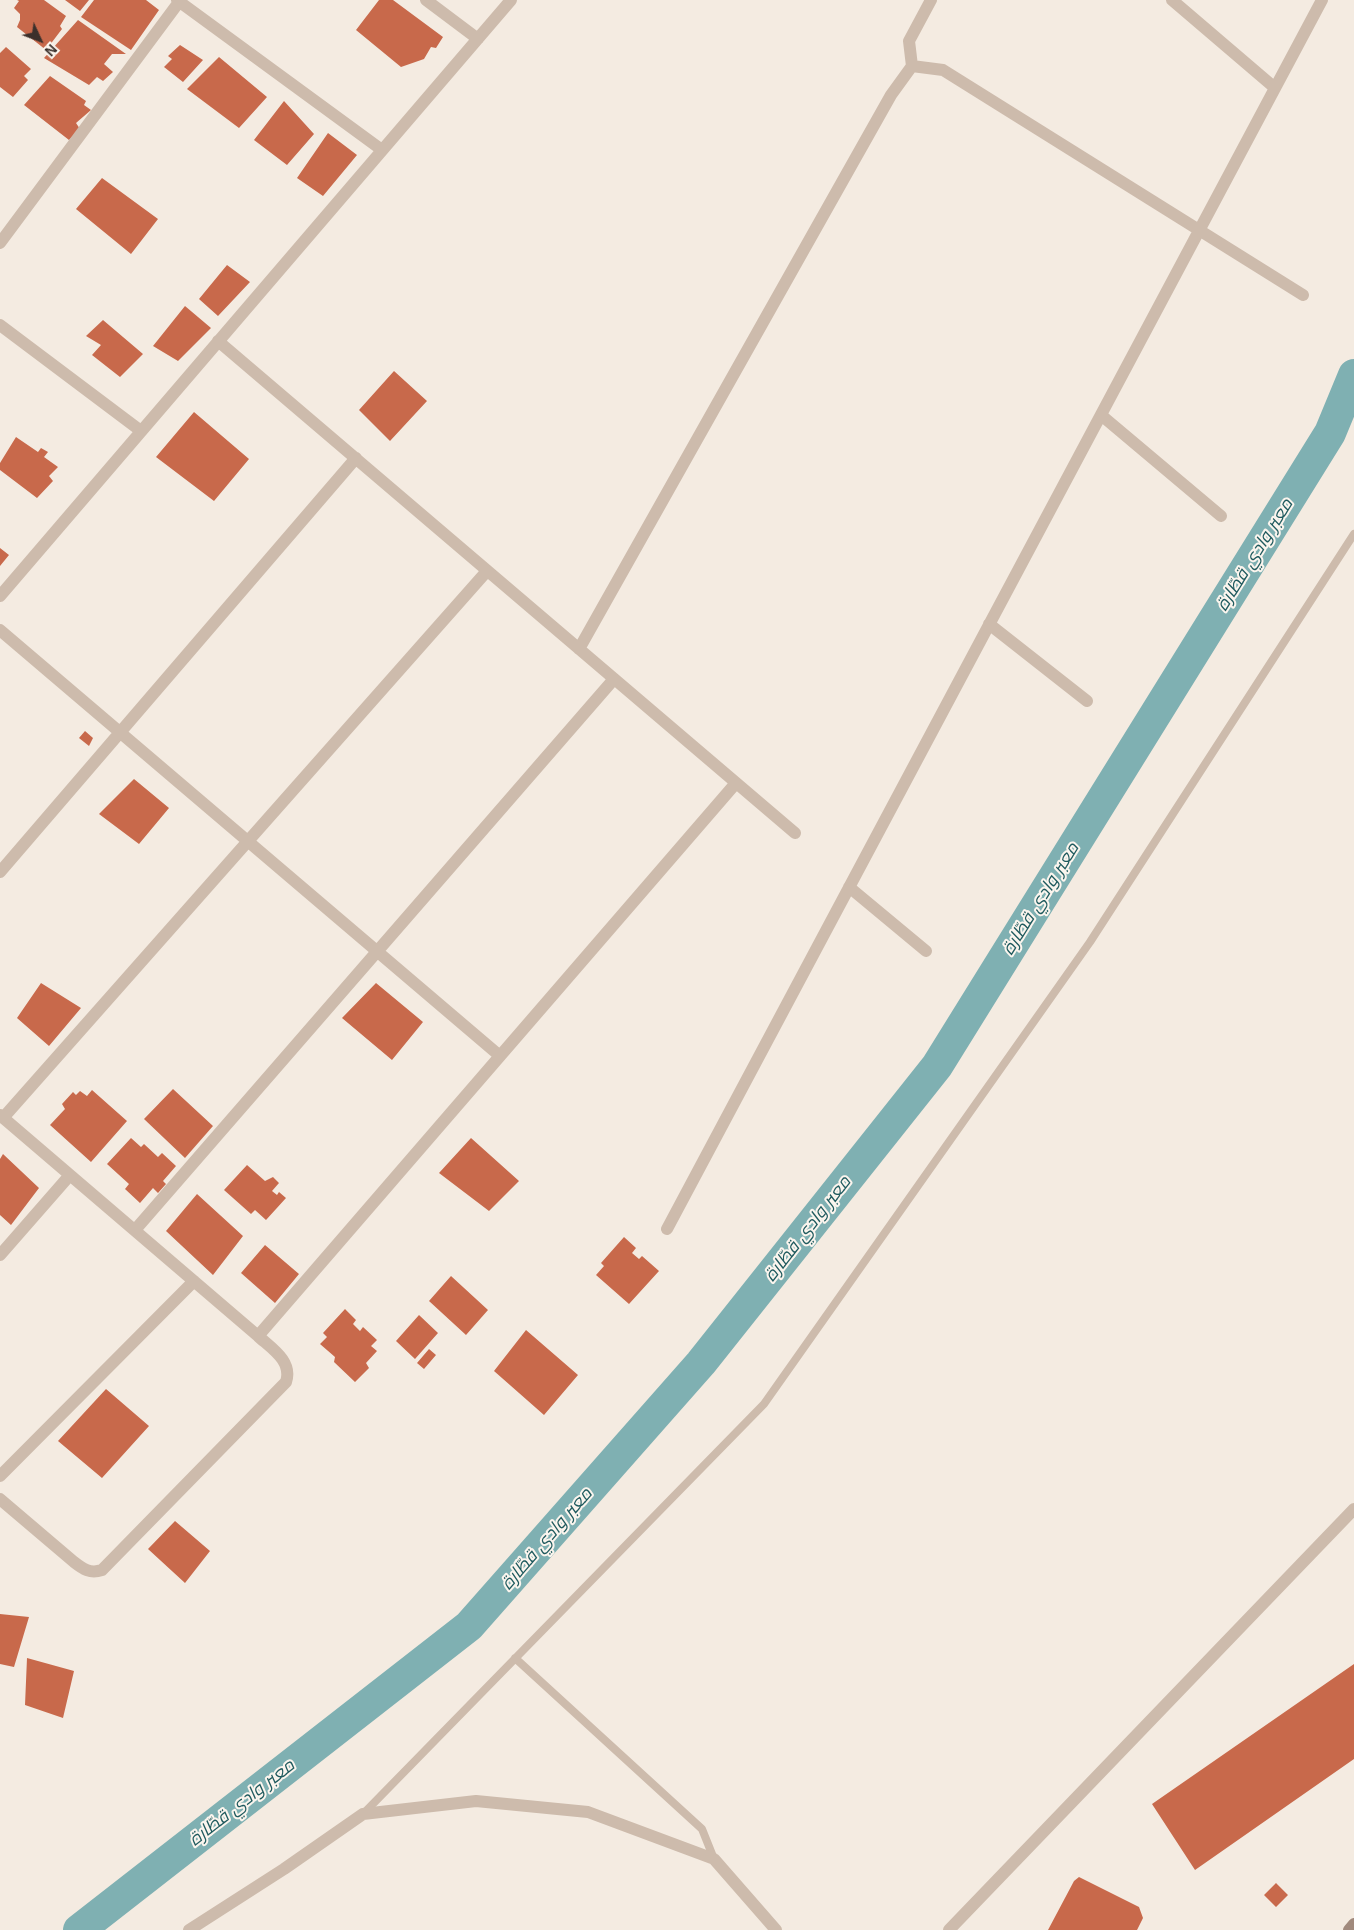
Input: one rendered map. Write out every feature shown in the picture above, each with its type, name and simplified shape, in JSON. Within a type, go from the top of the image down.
[{"type":"street","points":[[426,0],[478,39]]},
{"type":"street","points":[[0,596],[511,0]]},
{"type":"street","points":[[579,649],[891,95],[912,66],[908,41],[931,0]]},
{"type":"street","points":[[1172,0],[1275,88]]},
{"type":"street","points":[[667,1229],[1322,0]]},
{"type":"street","points":[[0,243],[178,1],[382,150]]},
{"type":"street","points":[[912,66],[943,70],[1198,232],[1303,295]]},
{"type":"street","points":[[0,325],[141,431]]},
{"type":"street","points":[[218,341],[794,833]]},
{"type":"street","points":[[1101,415],[1221,516]]},
{"type":"street","points":[[0,872],[356,458]]},
{"type":"street","points":[[0,1499],[80,1566],[94,1572],[102,1570],[286,1382],[286,1367],[282,1358],[194,1280],[2,1117],[487,571]]},
{"type":"street","points":[[989,624],[1087,701]]},
{"type":"street","points":[[0,630],[500,1056]]},
{"type":"street","points":[[135,1230],[614,679]]},
{"type":"street","points":[[258,1336],[736,783]]},
{"type":"street","points":[[849,887],[926,951]]},
{"type":"street","points":[[0,1256],[70,1175]]},
{"type":"street","points":[[0,1476],[194,1280]]},
{"type":"street","points":[[949,1930],[1354,1509]]},
{"type":"street","points":[[189,1930],[284,1869],[363,1814],[476,1801],[588,1812],[714,1860],[776,1930]]},
{"type":"street","points":[[1349,1930],[1354,1924]]},
{"type":"lane","points":[[363,1814],[764,1404],[1090,942],[1354,534]]},
{"type":"lane","points":[[515,1658],[702,1829],[714,1860]]},
{"type":"building","points":[[17,0],[44,0],[66,16],[60,26],[62,29],[46,50],[17,27],[20,14],[14,8],[19,1]]},
{"type":"building","points":[[65,0],[89,0],[80,11]]},
{"type":"building","points":[[94,0],[146,0],[159,10],[131,50],[81,17]]},
{"type":"building","points":[[379,0],[393,0],[443,37],[436,48],[431,47],[424,59],[401,67],[356,30]]},
{"type":"building","points":[[78,20],[126,54],[112,54],[104,64],[113,72],[103,81],[97,77],[89,85],[44,58]]},
{"type":"building","points":[[180,45],[203,60],[183,82],[164,67],[172,59],[168,56]]},
{"type":"building","points":[[6,47],[31,69],[24,76],[28,80],[13,97],[0,87],[0,53]]},
{"type":"building","points":[[219,57],[267,97],[239,128],[187,89]]},
{"type":"building","points":[[50,76],[86,101],[84,105],[91,110],[76,123],[80,129],[69,140],[24,105]]},
{"type":"building","points":[[284,101],[314,134],[287,165],[254,140]]},
{"type":"building","points":[[328,133],[357,155],[323,196],[297,178]]},
{"type":"building","points":[[102,178],[158,219],[131,254],[76,209]]},
{"type":"building","points":[[227,265],[250,282],[218,316],[199,299]]},
{"type":"building","points":[[185,306],[211,328],[178,361],[153,346]]},
{"type":"building","points":[[103,320],[143,354],[120,377],[92,355],[101,345],[86,336]]},
{"type":"building","points":[[394,371],[427,401],[390,441],[359,410]]},
{"type":"building","points":[[194,412],[249,459],[214,501],[156,457]]},
{"type":"building","points":[[16,437],[38,452],[41,448],[48,452],[44,457],[58,467],[49,476],[53,481],[37,498],[0,470],[0,463]]},
{"type":"building","points":[[0,548],[9,555],[0,566]]},
{"type":"building","points":[[85,731],[93,738],[89,746],[79,738]]},
{"type":"building","points":[[134,779],[169,808],[139,844],[99,814]]},
{"type":"building","points":[[41,983],[81,1008],[49,1046],[17,1018]]},
{"type":"building","points":[[376,983],[423,1022],[392,1060],[342,1018]]},
{"type":"building","points":[[173,1089],[213,1126],[185,1158],[144,1119]]},
{"type":"building","points":[[92,1090],[127,1121],[91,1162],[50,1125],[65,1109],[62,1104],[73,1092],[76,1095],[80,1091],[87,1096]]},
{"type":"building","points":[[131,1138],[141,1147],[144,1144],[158,1157],[162,1153],[176,1166],[163,1181],[166,1184],[158,1193],[153,1188],[140,1203],[125,1189],[129,1184],[107,1164]]},
{"type":"building","points":[[471,1138],[519,1181],[489,1211],[439,1173]]},
{"type":"building","points":[[3,1154],[39,1188],[11,1225],[0,1215],[0,1159]]},
{"type":"building","points":[[247,1165],[265,1181],[273,1177],[279,1183],[272,1191],[277,1195],[279,1192],[286,1198],[266,1220],[255,1210],[251,1214],[224,1190]]},
{"type":"building","points":[[197,1194],[243,1236],[213,1275],[166,1231]]},
{"type":"building","points":[[624,1237],[636,1248],[632,1253],[639,1259],[642,1256],[659,1271],[629,1304],[596,1275],[604,1266],[601,1263]]},
{"type":"building","points":[[265,1245],[299,1274],[275,1303],[241,1273]]},
{"type":"building","points":[[451,1276],[488,1310],[466,1335],[429,1301]]},
{"type":"building","points":[[345,1309],[356,1320],[353,1324],[360,1331],[363,1327],[377,1340],[371,1346],[377,1351],[366,1363],[369,1368],[355,1382],[334,1362],[335,1357],[320,1344],[327,1337],[323,1333]]},
{"type":"building","points":[[419,1315],[438,1333],[415,1359],[396,1341]]},
{"type":"building","points":[[526,1330],[578,1375],[544,1415],[494,1371]]},
{"type":"building","points":[[429,1349],[436,1355],[424,1369],[417,1363]]},
{"type":"building","points":[[106,1389],[149,1426],[102,1478],[58,1441]]},
{"type":"building","points":[[175,1521],[210,1551],[185,1583],[148,1549]]},
{"type":"building","points":[[0,1614],[29,1617],[14,1667],[0,1664]]},
{"type":"building","points":[[27,1658],[74,1671],[63,1718],[25,1705]]},
{"type":"building","points":[[1354,1664],[1354,1759],[1195,1870],[1152,1804]]},
{"type":"building","points":[[1079,1877],[1139,1907],[1143,1918],[1137,1930],[1048,1930],[1074,1881]]},
{"type":"building","points":[[1276,1883],[1288,1895],[1276,1907],[1264,1895]]},
{"type":"waterway","name":"معبر وادي قطّارة","points":[[79,1930],[469,1626],[701,1363],[937,1066],[1330,433],[1354,375]]}]
